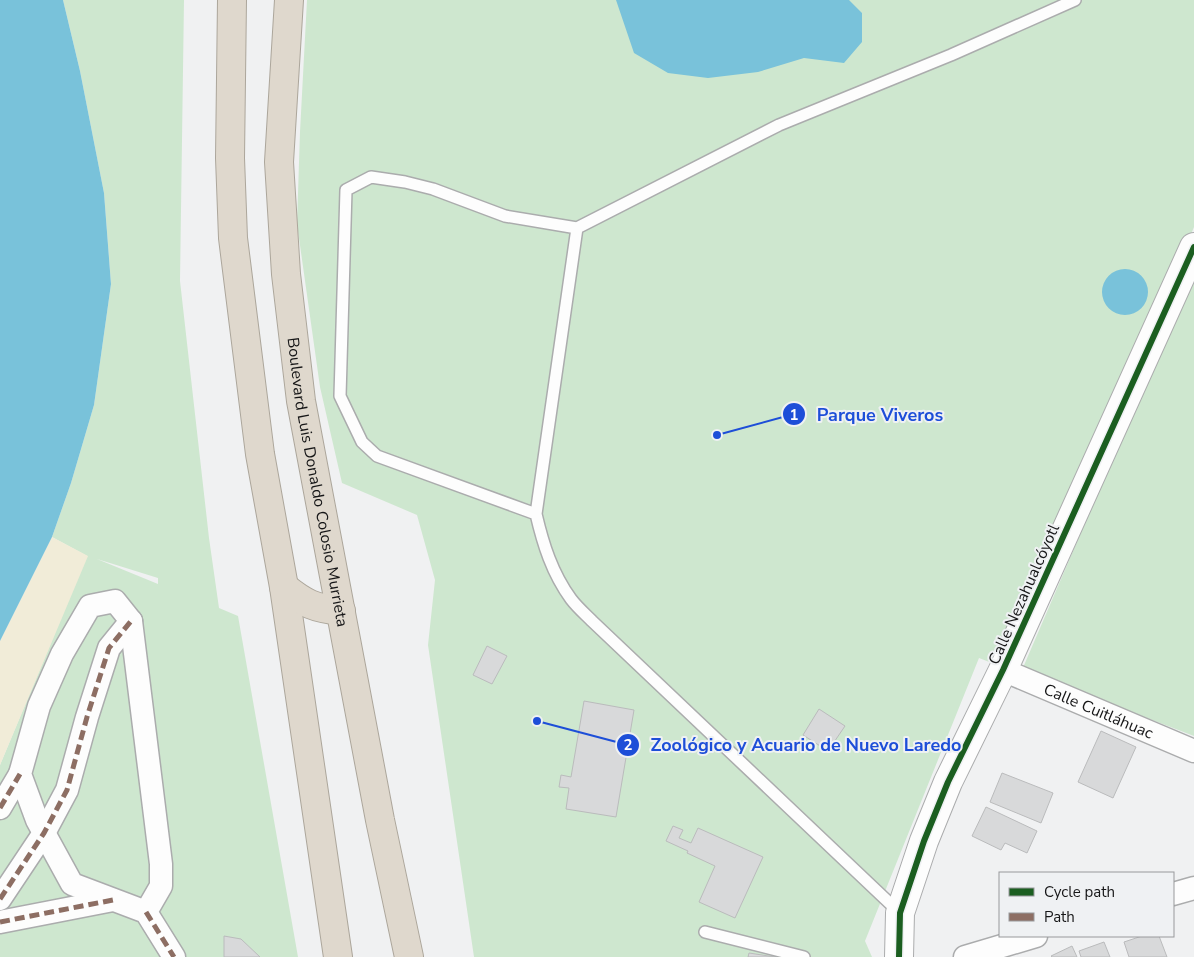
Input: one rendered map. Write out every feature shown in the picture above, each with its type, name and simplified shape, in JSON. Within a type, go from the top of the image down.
[{"type":"highway","points":[[232,0],[230,158],[233,238],[260,454],[284,587],[338,957]]},
{"type":"highway","name":"Boulevard Luis Donaldo Colosio Murrieta","points":[[289,0],[279,162],[286,274],[301,401],[380,820],[410,957]]},
{"type":"highway","points":[[284,587],[302,601],[319,608],[341,611]]},
{"type":"street","name":"Calle Nezahualcóyotl","points":[[898,957],[900,913],[924,841],[948,782],[1003,670],[1194,248]]},
{"type":"street","points":[[0,808],[20,774],[39,706],[62,654],[90,606],[115,601],[131,621],[161,864],[161,886],[146,912]]},
{"type":"street","points":[[0,899],[44,833],[67,790],[87,717],[109,648],[131,621]]},
{"type":"street","name":"Calle Cuitláhuac","points":[[1003,670],[1194,751]]},
{"type":"street","points":[[20,774],[44,833],[72,884],[146,912],[174,957]]},
{"type":"street","points":[[1174,894],[1194,888]]},
{"type":"street","points":[[0,922],[113,900]]},
{"type":"street","points":[[975,956],[1033,937]]},
{"type":"lane","points":[[536,514],[377,456],[362,442],[340,396],[346,190],[371,177],[405,182],[433,188],[505,216],[577,228],[779,125],[951,55],[1075,0]]},
{"type":"lane","points":[[577,228],[536,514],[548,558],[558,579],[572,600],[598,627],[900,913]]},
{"type":"lane","points":[[705,932],[804,957]]},
{"type":"green space","points":[[63,0],[184,0],[180,281],[209,538],[219,608],[238,616],[298,957],[0,957],[0,765],[87,556],[52,537],[71,483],[94,405],[111,284],[104,193],[80,71]],"holes":[[[97,559],[158,578],[158,584]]]},
{"type":"green space","points":[[307,0],[1194,0],[1194,227],[1151,332],[997,665],[979,658],[865,941],[872,957],[474,957],[428,645],[435,580],[417,515],[342,483],[320,387],[297,224]]},
{"type":"green space","points":[[1194,281],[1194,736],[1022,670],[1164,339]]},
{"type":"sand","points":[[52,537],[88,556],[0,765],[0,641]]},
{"type":"water","points":[[0,0],[63,0],[80,71],[104,193],[111,284],[94,405],[71,483],[52,537],[0,641]]},
{"type":"water","points":[[616,0],[849,0],[862,13],[862,42],[844,63],[804,58],[758,72],[708,78],[668,73],[634,53]]},
{"type":"water","points":[[1125,269],[1138,273],[1144,279],[1148,292],[1144,305],[1138,311],[1125,315],[1112,311],[1106,305],[1102,292],[1106,279],[1112,273]]},
{"type":"building","points":[[487,646],[507,656],[492,684],[473,675]]},
{"type":"building","points":[[584,701],[634,710],[616,817],[566,809],[569,788],[559,787],[561,775],[571,777]]},
{"type":"building","points":[[819,709],[845,726],[828,751],[803,735]]},
{"type":"building","points":[[1101,731],[1136,747],[1113,798],[1078,782]]},
{"type":"building","points":[[1002,773],[1053,793],[1041,823],[990,802]]},
{"type":"building","points":[[986,807],[1037,831],[1027,853],[1005,843],[1001,850],[972,836]]},
{"type":"building","points":[[673,826],[683,830],[679,838],[691,843],[698,828],[763,857],[735,918],[699,902],[715,866],[666,841]]},
{"type":"building","points":[[224,936],[241,939],[260,957],[224,957]]},
{"type":"building","points":[[1139,937],[1159,937],[1167,957],[1129,957],[1124,942]]},
{"type":"building","points":[[1104,942],[1110,957],[1081,957],[1079,951]]},
{"type":"building","points":[[1072,946],[1077,957],[1051,956]]},
{"type":"building","points":[[749,953],[775,957],[748,957]]},
{"type":"marked path","points":[[0,899],[44,833],[67,790],[87,717],[109,648],[131,621]]},
{"type":"marked path","points":[[0,808],[20,774]]},
{"type":"marked path","points":[[0,922],[113,900]]},
{"type":"marked path","points":[[146,912],[174,957]]},
{"type":"cycle path","points":[[899,957],[900,913],[924,841],[948,782],[1003,670],[1194,247]]},
{"type":"place","name":"Parque Viveros","points":[[717,435]]},
{"type":"place","name":"Zoológico y Acuario de Nuevo Laredo","points":[[537,721]]}]
